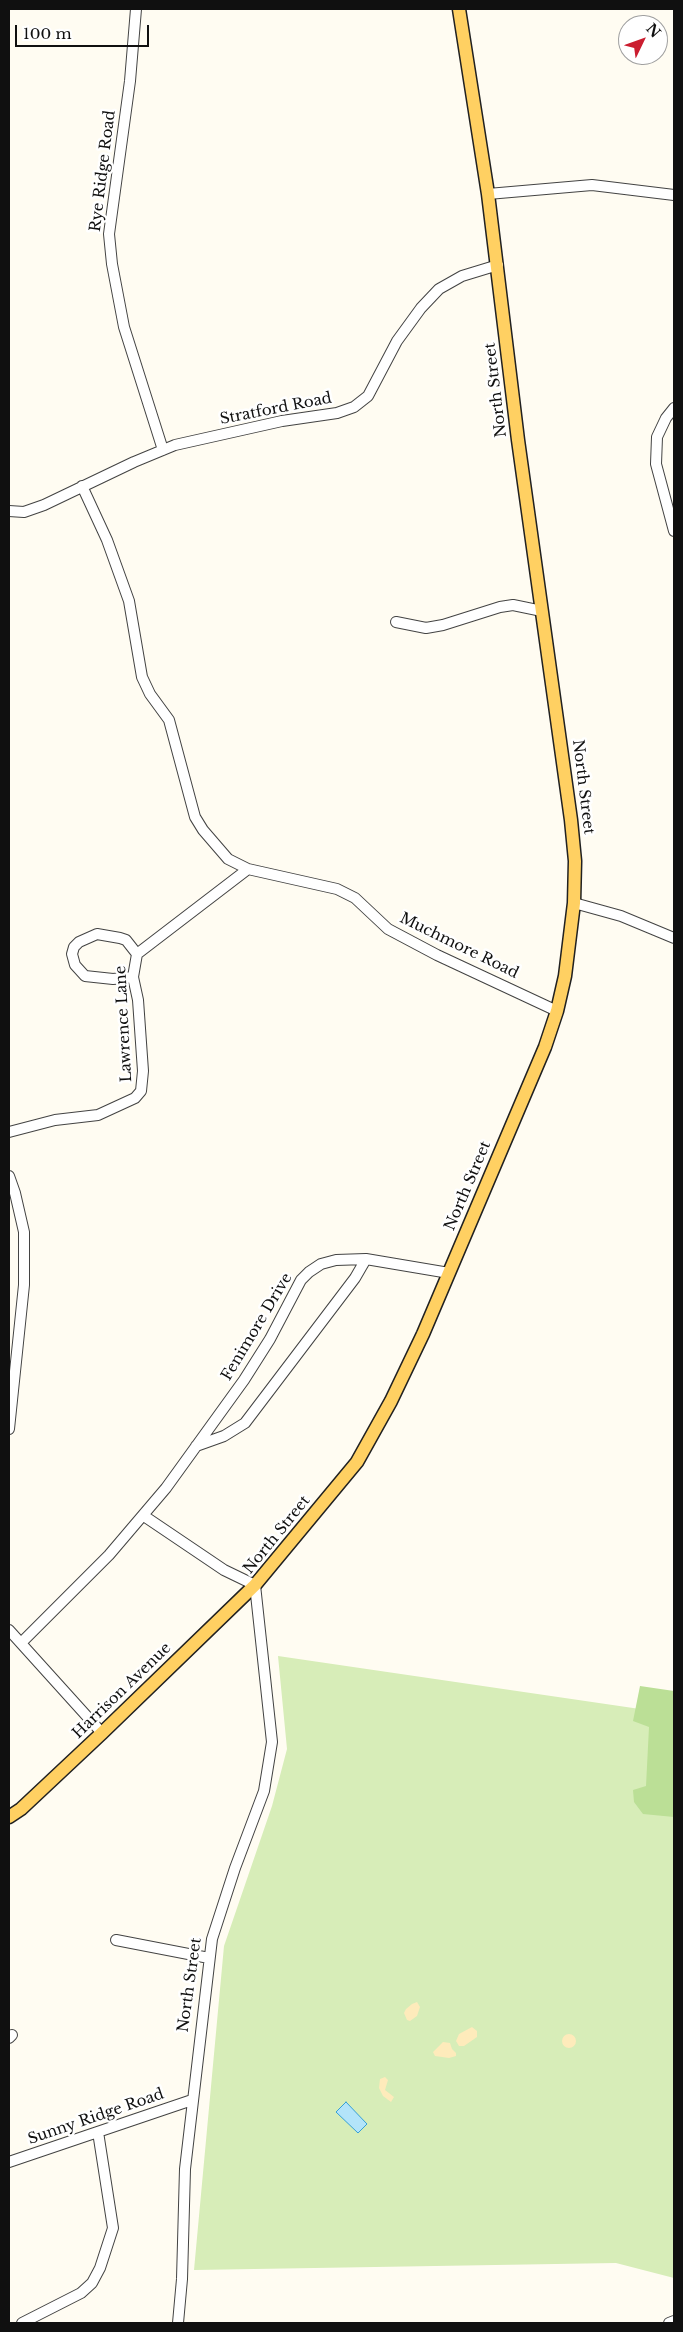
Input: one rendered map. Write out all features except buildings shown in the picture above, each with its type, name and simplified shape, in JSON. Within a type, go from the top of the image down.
[{"type":"main road","name":"North Street","points":[[255,1585],[357,1462],[391,1401],[423,1334],[545,1047],[557,1011],[565,976],[574,904],[575,861],[570,812],[542,611],[498,265],[459,9]]},
{"type":"main road","name":"Harrison Avenue","points":[[9,1818],[102,1733],[255,1585]]},
{"type":"street","name":"Rye Ridge Road","points":[[136,9],[130,81],[109,234],[112,264],[124,327],[163,450]]},
{"type":"street","points":[[488,194],[592,185],[674,195]]},
{"type":"street","name":"Stratford Road","points":[[9,511],[24,512],[37,507],[163,450],[282,421],[337,413],[354,407],[368,396],[397,341],[421,308],[439,289],[462,276],[498,265]]},
{"type":"street","points":[[674,408],[666,418],[657,437],[656,464],[674,531]]},
{"type":"street","name":"Muchmore Road","points":[[82,486],[107,540],[129,601],[142,677],[150,694],[169,720],[195,817],[203,830],[228,859],[248,869],[337,889],[355,898],[388,929],[437,955],[557,1011]]},
{"type":"street","points":[[396,622],[426,628],[513,605],[542,611]]},
{"type":"street","name":"Lawrence Lane","points":[[9,1132],[56,1120],[98,1115],[135,1098],[141,1091],[143,1084],[138,1000],[134,977],[137,954],[248,869]]},
{"type":"street","points":[[574,904],[621,916],[674,938]]},
{"type":"street","points":[[134,977],[114,979],[84,976],[75,965],[72,954],[74,946],[79,942],[97,934],[126,940],[137,954]]},
{"type":"street","points":[[9,1176],[24,1232],[24,1285],[9,1429]]},
{"type":"street","points":[[196,1446],[224,1436],[244,1423],[355,1278],[366,1259]]},
{"type":"street","name":"Fenimore Drive","points":[[21,1643],[109,1555],[144,1516],[244,1380],[270,1338],[301,1280],[309,1272],[321,1264],[336,1260],[366,1259],[449,1273]]},
{"type":"street","points":[[144,1516],[224,1570],[255,1585]]},
{"type":"street","name":"North Street","points":[[178,2323],[182,2279],[186,2168],[192,2100],[212,1939],[235,1868],[264,1791],[272,1742],[255,1585]]},
{"type":"street","points":[[9,1630],[102,1733]]},
{"type":"street","points":[[116,1940],[209,1958]]},
{"type":"street","name":"Sunny Ridge Road","points":[[9,2162],[192,2100]]},
{"type":"street","points":[[22,2323],[81,2293],[92,2283],[100,2268],[113,2228],[98,2132]]},
{"type":"street","points":[[669,2323],[674,2321]]},
{"type":"green space","points":[[278,1656],[674,1714],[674,2278],[616,2263],[194,2270],[224,1946],[272,1806],[287,1749]]},
{"type":"green space","points":[[640,1686],[674,1691],[674,1817],[643,1814],[634,1802],[633,1790],[646,1786],[649,1727],[633,1721]]},
{"type":"sand","points":[[417,2002],[420,2007],[417,2016],[410,2021],[407,2020],[404,2013],[406,2009]]},
{"type":"sand","points":[[472,2027],[477,2031],[477,2037],[464,2046],[459,2046],[456,2041],[459,2034]]},
{"type":"sand","points":[[566,2034],[572,2034],[576,2041],[572,2048],[566,2048],[562,2044],[562,2038]]},
{"type":"sand","points":[[443,2042],[450,2043],[456,2056],[449,2058],[435,2056],[433,2052]]},
{"type":"sand","points":[[385,2077],[388,2080],[385,2090],[394,2097],[391,2102],[383,2096],[379,2088],[380,2079]]},
{"type":"water","points":[[346,2102],[367,2124],[358,2133],[336,2112]]}]
